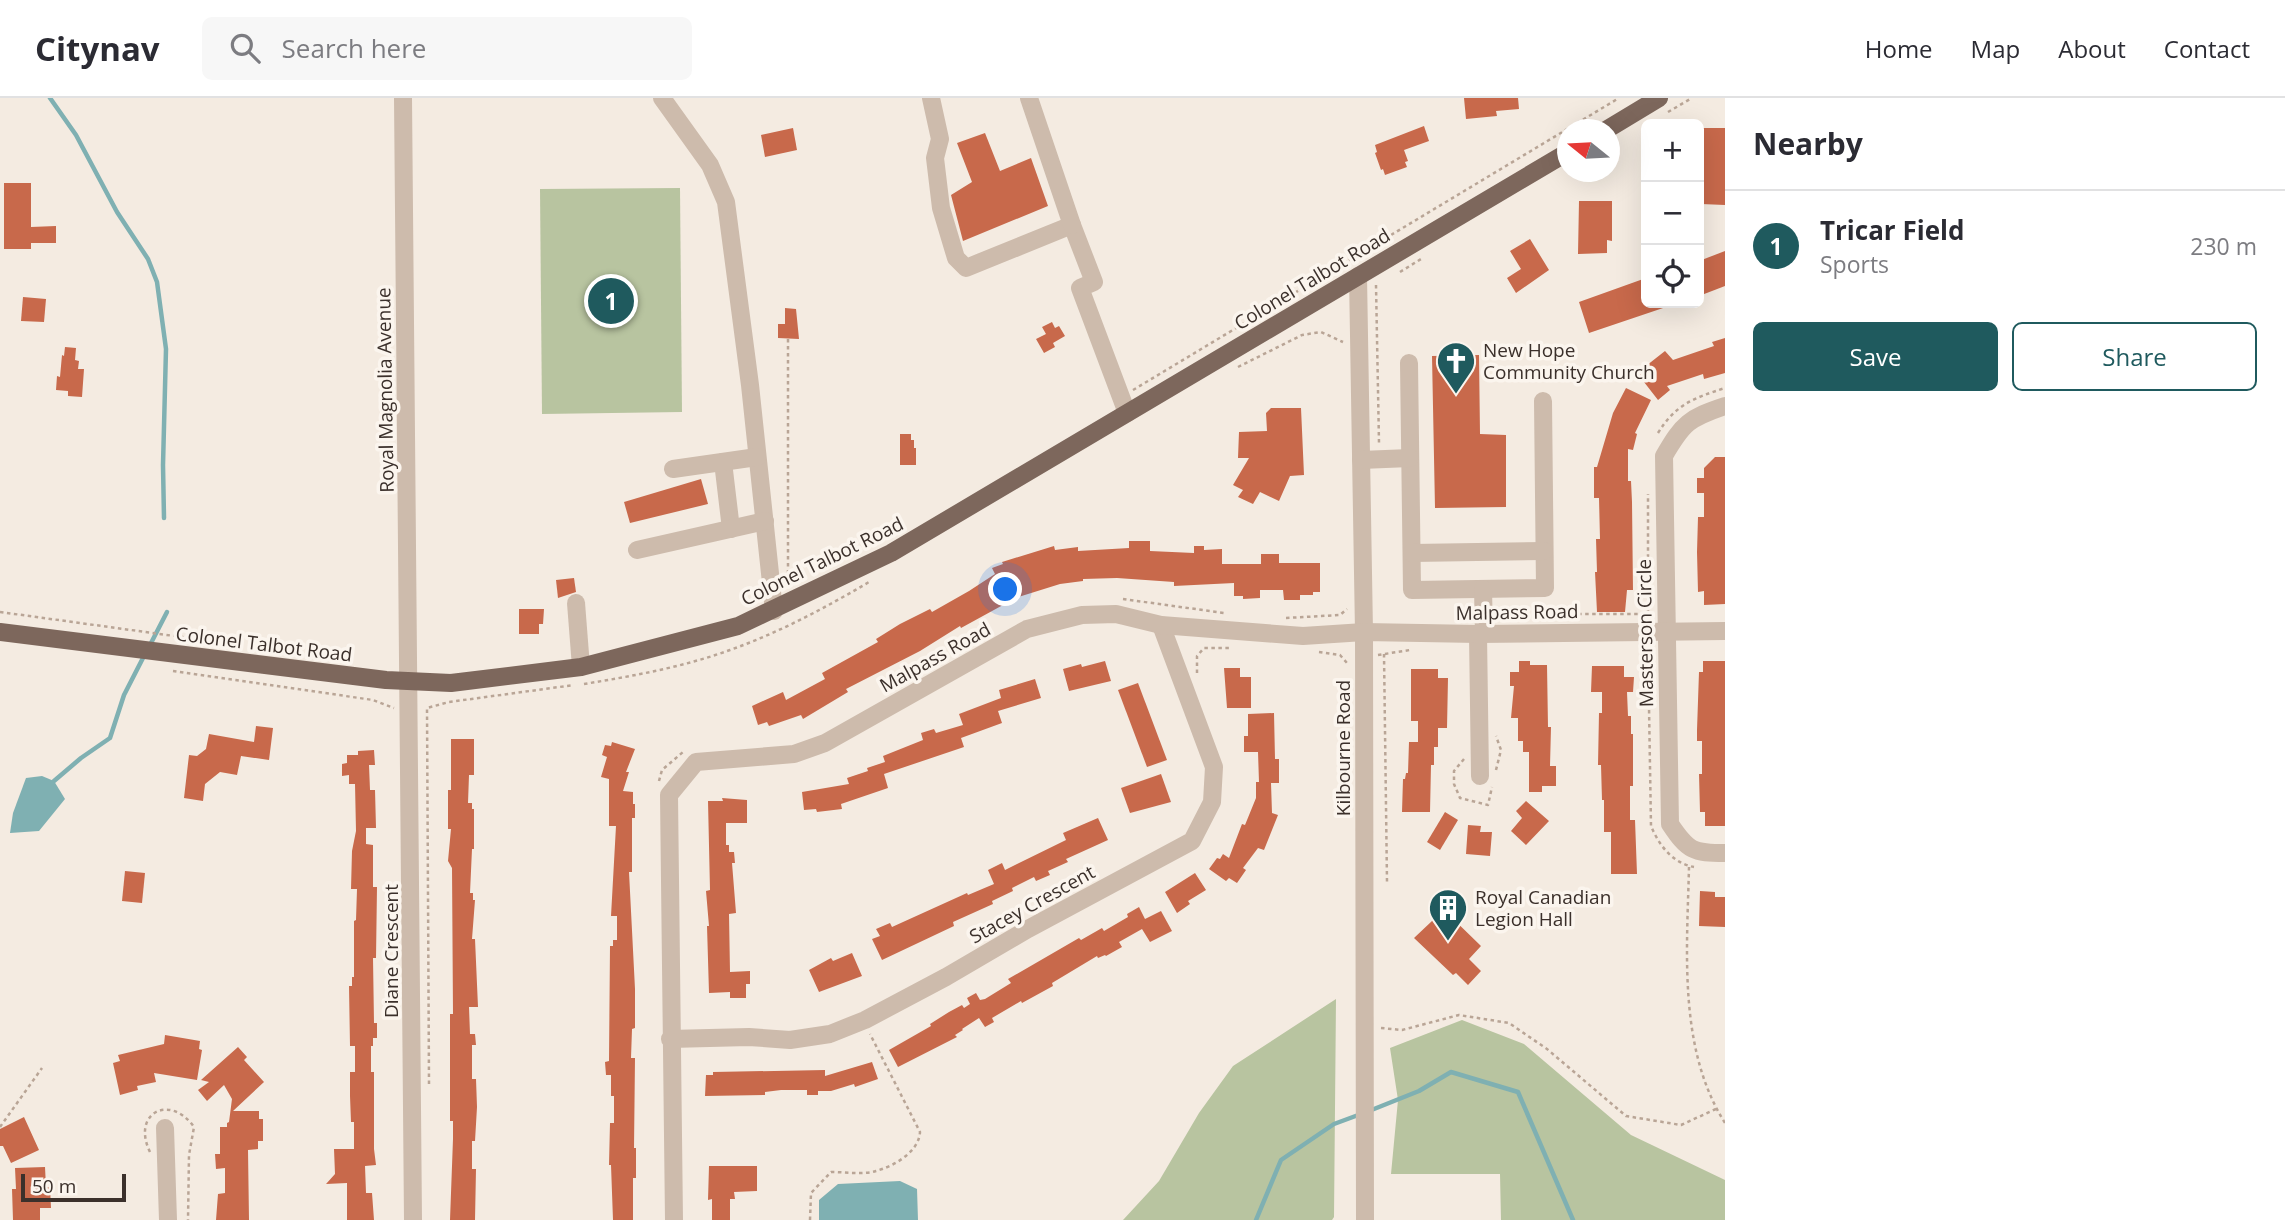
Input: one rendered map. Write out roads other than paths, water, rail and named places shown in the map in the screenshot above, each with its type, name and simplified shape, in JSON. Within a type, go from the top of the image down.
[{"type":"main road","points":[[1620,122],[1659,98]]},
{"type":"main road","name":"Colonel Talbot Road","points":[[0,632],[410,681],[451,683],[581,667],[738,626],[891,554],[1124,405],[1358,276],[1557,158]]},
{"type":"street","name":"Royal Magnolia Avenue","points":[[403,98],[410,681]]},
{"type":"street","points":[[662,98],[710,165],[726,202],[774,611]]},
{"type":"street","points":[[931,98],[940,139],[935,158],[941,208],[956,258],[967,268],[1072,225]]},
{"type":"street","points":[[1029,98],[1094,282],[1080,288],[1124,405]]},
{"type":"street","name":"Kilbourne Road","points":[[1358,276],[1375,1024],[1365,1220]]},
{"type":"street","points":[[1409,363],[1412,590],[1545,587],[1543,401]]},
{"type":"street","name":"Masterson Circle","points":[[1725,406],[1703,414],[1680,429],[1664,456],[1670,824],[1682,842],[1700,853],[1725,853]]},
{"type":"street","points":[[673,469],[757,457]]},
{"type":"street","points":[[1361,460],[1410,458]]},
{"type":"street","points":[[723,462],[731,529]]},
{"type":"street","points":[[636,550],[765,521]]},
{"type":"street","points":[[1412,553],[1544,551]]},
{"type":"street","points":[[1483,589],[1481,634],[1490,777]]},
{"type":"street","points":[[576,603],[581,667]]},
{"type":"street","name":"Malpass Road","points":[[674,1220],[669,795],[696,761],[794,754],[825,743],[1027,629],[1082,615],[1116,614],[1161,625],[1303,636],[1364,632],[1481,634],[1725,631]]},
{"type":"street","name":"Stacey Crescent","points":[[670,1039],[749,1037],[790,1040],[830,1034],[864,1020],[946,977],[1028,929],[1192,841],[1212,802],[1214,766],[1161,625]]},
{"type":"street","name":"Diane Crescent","points":[[410,681],[414,1220]]},
{"type":"street","points":[[165,1128],[168,1220]]},
{"type":"water","points":[[42,776],[54,781],[65,799],[39,831],[10,833],[13,813],[26,778]]},
{"type":"water","points":[[900,1181],[917,1189],[918,1220],[819,1220],[819,1200],[838,1184]]},
{"type":"waterway","points":[[50,98],[76,135],[117,212],[148,259],[157,282],[166,349],[164,518]]},
{"type":"waterway","points":[[150,645],[167,612]]},
{"type":"waterway","points":[[54,781],[110,738],[124,695],[144,656]]},
{"type":"waterway","points":[[1369,1111],[1419,1091],[1451,1072],[1518,1092],[1573,1220]]},
{"type":"waterway","points":[[1256,1220],[1281,1160],[1334,1124],[1361,1114]]},
{"type":"place","name":"Tricar Field","points":[[611,301]]},
{"type":"place","name":"New Hope Community Church","points":[[1456,395]]},
{"type":"place","name":"Royal Canadian Legion Hall","points":[[1448,942]]}]
